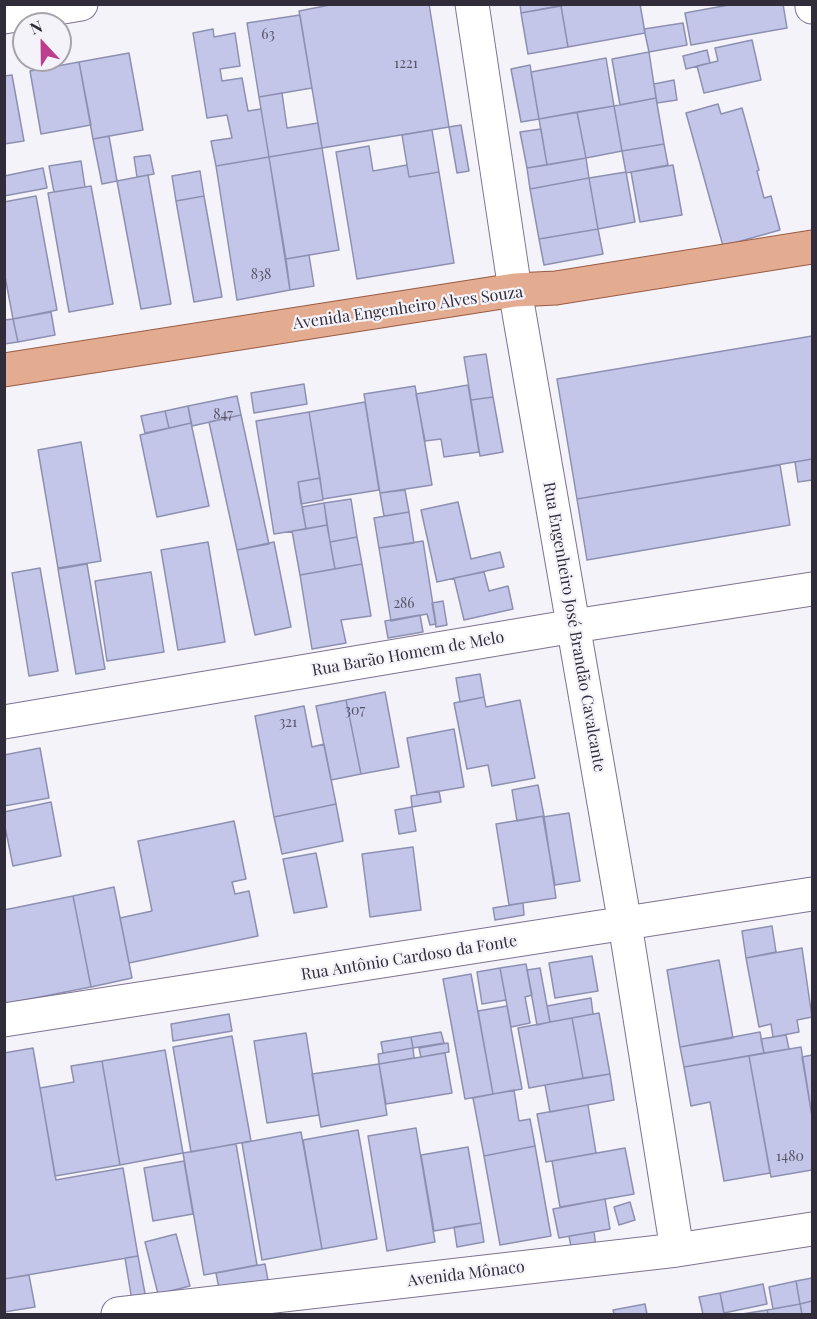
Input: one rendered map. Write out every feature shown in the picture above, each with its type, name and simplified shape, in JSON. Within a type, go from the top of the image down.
[{"type":"main road","name":"Avenida Engenheiro Alves Souza","points":[[4,370],[515,290],[556,288],[813,247]]},
{"type":"street","points":[[4,17],[81,4]]},
{"type":"street","name":"Rua Engenheiro José Brandão Cavalcante","points":[[472,4],[515,290],[625,924],[676,1250]]},
{"type":"street","name":"Rua Barão Homem de Melo","points":[[4,722],[574,626],[813,589]]},
{"type":"street","name":"Rua Antônio Cardoso da Fonte","points":[[4,1020],[813,894]]},
{"type":"street","name":"Avenida Mônaco","points":[[118,1314],[676,1250],[813,1228]]},
{"type":"building","points":[[335,4],[429,4],[449,127],[322,148],[299,11]]},
{"type":"building","points":[[520,4],[558,4],[558,6],[521,13]]},
{"type":"building","points":[[640,4],[645,33],[568,47],[561,6]]},
{"type":"building","points":[[734,4],[783,4],[787,28],[691,45],[685,13]]},
{"type":"building","points":[[561,6],[568,47],[528,54],[521,13]]},
{"type":"building","points":[[300,15],[312,88],[259,97],[247,23]]},
{"type":"building","points":[[683,23],[687,45],[649,52],[644,29]]},
{"type":"building","points":[[213,29],[214,37],[235,33],[240,66],[220,69],[222,81],[242,78],[248,111],[261,109],[269,157],[216,166],[211,141],[232,138],[227,115],[207,118],[193,33]]},
{"type":"building","points":[[752,40],[761,80],[704,93],[697,66],[718,61],[715,48]]},
{"type":"building","points":[[707,50],[710,63],[686,69],[683,56]]},
{"type":"building","points":[[649,52],[656,98],[620,105],[612,59]]},
{"type":"building","points":[[129,53],[143,130],[93,139],[79,62]]},
{"type":"building","points":[[606,58],[614,106],[539,119],[531,72]]},
{"type":"building","points":[[79,62],[91,125],[41,134],[30,72],[72,72],[72,63]]},
{"type":"building","points":[[530,65],[539,119],[521,122],[511,69]]},
{"type":"building","points":[[12,75],[24,141],[4,144],[4,76]]},
{"type":"building","points":[[674,80],[677,100],[657,103],[654,84]]},
{"type":"building","points":[[282,93],[287,128],[318,123],[322,148],[269,157],[259,97]]},
{"type":"building","points":[[656,98],[664,144],[622,151],[614,106]]},
{"type":"building","points":[[718,104],[721,114],[742,108],[764,198],[771,196],[780,230],[723,246],[686,113]]},
{"type":"building","points":[[614,106],[622,151],[586,158],[577,112]]},
{"type":"building","points":[[577,112],[586,158],[547,165],[539,119]]},
{"type":"building","points":[[461,125],[469,171],[457,173],[449,127]]},
{"type":"building","points":[[541,129],[547,165],[527,168],[520,132]]},
{"type":"building","points":[[432,130],[439,172],[409,177],[402,135]]},
{"type":"building","points":[[109,136],[117,181],[102,184],[93,139]]},
{"type":"building","points":[[664,144],[668,165],[626,173],[622,151]]},
{"type":"building","points":[[369,146],[373,171],[407,165],[409,177],[439,172],[454,263],[357,279],[336,152]]},
{"type":"building","points":[[322,148],[339,250],[286,259],[269,157]]},
{"type":"building","points":[[150,155],[154,174],[137,177],[134,157]]},
{"type":"building","points":[[269,157],[290,290],[237,300],[216,166]]},
{"type":"building","points":[[586,158],[589,178],[530,189],[527,168]]},
{"type":"building","points":[[81,161],[85,187],[54,192],[49,166]]},
{"type":"building","points":[[673,165],[682,215],[640,222],[631,172]]},
{"type":"building","points":[[43,168],[47,188],[4,196],[4,176]]},
{"type":"building","points":[[200,171],[204,196],[176,201],[172,176]]},
{"type":"building","points":[[626,172],[635,222],[598,229],[589,178]]},
{"type":"building","points":[[148,175],[171,304],[141,309],[117,181]]},
{"type":"building","points":[[589,178],[598,229],[539,239],[530,189]]},
{"type":"building","points":[[91,186],[113,304],[69,312],[48,193]]},
{"type":"building","points":[[36,196],[57,310],[13,319],[4,271],[4,202]]},
{"type":"building","points":[[204,196],[222,297],[194,302],[176,201]]},
{"type":"building","points":[[598,229],[603,254],[544,265],[539,239]]},
{"type":"building","points":[[309,255],[314,286],[290,290],[286,259]]},
{"type":"building","points":[[51,312],[55,335],[18,342],[13,319]]},
{"type":"building","points":[[13,319],[18,342],[4,344],[4,320]]},
{"type":"building","points":[[812,336],[812,459],[577,499],[557,379]]},
{"type":"building","points":[[486,354],[493,397],[471,400],[464,357]]},
{"type":"building","points":[[304,384],[307,404],[254,413],[251,393]]},
{"type":"building","points":[[468,385],[479,452],[444,457],[441,439],[425,441],[416,394]]},
{"type":"building","points":[[415,386],[432,485],[380,493],[364,394]]},
{"type":"building","points":[[237,396],[241,415],[192,426],[188,406]]},
{"type":"building","points":[[493,397],[503,452],[480,456],[471,400]]},
{"type":"building","points":[[365,402],[379,490],[323,499],[309,412]]},
{"type":"building","points":[[188,406],[191,423],[169,428],[165,411]]},
{"type":"building","points":[[165,411],[169,428],[145,433],[141,416]]},
{"type":"building","points":[[309,412],[320,478],[298,482],[306,529],[274,534],[256,421]]},
{"type":"building","points":[[241,415],[269,544],[237,550],[209,422]]},
{"type":"building","points":[[191,423],[209,506],[157,517],[140,435]]},
{"type":"building","points":[[81,442],[101,561],[58,568],[38,450]]},
{"type":"building","points":[[812,459],[812,480],[798,482],[795,462]]},
{"type":"building","points":[[780,465],[790,525],[587,560],[577,499]]},
{"type":"building","points":[[320,478],[323,500],[301,504],[298,482]]},
{"type":"building","points":[[405,490],[409,512],[384,516],[380,493]]},
{"type":"building","points":[[351,499],[357,537],[330,542],[324,503]]},
{"type":"building","points":[[458,502],[471,559],[500,552],[504,567],[437,582],[421,510]]},
{"type":"building","points":[[324,503],[327,525],[306,529],[302,507]]},
{"type":"building","points":[[409,512],[414,543],[379,548],[374,518]]},
{"type":"building","points":[[327,525],[335,569],[300,575],[292,531]]},
{"type":"building","points":[[357,537],[362,564],[335,569],[330,542]]},
{"type":"building","points":[[423,541],[436,624],[430,625],[427,614],[391,621],[379,548]]},
{"type":"building","points":[[208,542],[225,642],[178,650],[161,550]]},
{"type":"building","points":[[274,542],[291,627],[255,635],[237,550]]},
{"type":"building","points":[[87,564],[105,669],[76,674],[58,569]]},
{"type":"building","points":[[362,564],[371,616],[341,620],[346,643],[312,649],[300,575]]},
{"type":"building","points":[[40,568],[58,671],[29,676],[12,573]]},
{"type":"building","points":[[151,572],[164,652],[107,661],[95,581]]},
{"type":"building","points":[[484,572],[489,591],[508,586],[513,609],[464,620],[454,578]]},
{"type":"building","points":[[443,601],[447,625],[436,627],[432,603]]},
{"type":"building","points":[[420,615],[423,632],[388,638],[385,621]]},
{"type":"building","points":[[480,674],[484,697],[460,702],[456,678]]},
{"type":"building","points":[[385,692],[399,767],[361,774],[346,700]]},
{"type":"building","points":[[484,697],[486,707],[520,700],[535,778],[492,786],[488,765],[467,769],[454,703]]},
{"type":"building","points":[[346,700],[361,774],[331,780],[316,706]]},
{"type":"building","points":[[304,706],[312,747],[324,744],[336,804],[274,817],[255,716]]},
{"type":"building","points":[[454,729],[464,787],[417,795],[407,738]]},
{"type":"building","points":[[40,748],[49,798],[4,806],[4,755]]},
{"type":"building","points":[[538,785],[544,816],[517,821],[512,790]]},
{"type":"building","points":[[439,791],[441,802],[412,807],[411,796]]},
{"type":"building","points":[[51,802],[61,856],[13,866],[4,812]]},
{"type":"building","points":[[336,804],[343,841],[282,854],[274,817]]},
{"type":"building","points":[[412,807],[416,831],[399,834],[395,810]]},
{"type":"building","points":[[569,813],[580,881],[555,885],[543,817]]},
{"type":"building","points":[[544,816],[556,898],[509,905],[496,824]]},
{"type":"building","points":[[234,821],[246,879],[232,882],[235,894],[249,891],[258,936],[129,963],[120,918],[152,911],[138,841]]},
{"type":"building","points":[[413,847],[421,910],[370,917],[362,854]]},
{"type":"building","points":[[316,853],[327,907],[294,913],[283,859]]},
{"type":"building","points":[[114,887],[132,978],[91,987],[73,896]]},
{"type":"building","points":[[73,896],[91,987],[4,1004],[4,910]]},
{"type":"building","points":[[523,903],[524,915],[495,920],[493,908]]},
{"type":"building","points":[[772,926],[776,952],[746,958],[742,931]]},
{"type":"building","points":[[802,948],[812,1017],[797,1020],[799,1032],[773,1037],[771,1024],[759,1027],[746,958]]},
{"type":"building","points":[[592,956],[598,991],[555,998],[549,963]]},
{"type":"building","points":[[719,960],[733,1038],[680,1047],[667,970]]},
{"type":"building","points":[[526,964],[532,995],[525,997],[530,1023],[511,1027],[500,968]]},
{"type":"building","points":[[500,968],[506,1000],[482,1004],[477,972]]},
{"type":"building","points":[[540,968],[550,1022],[537,1025],[527,970]]},
{"type":"building","points":[[471,974],[493,1094],[465,1099],[443,979]]},
{"type":"building","points":[[591,998],[593,1014],[550,1022],[547,1006]]},
{"type":"building","points":[[507,1006],[522,1089],[493,1094],[478,1011]]},
{"type":"building","points":[[599,1013],[610,1074],[583,1078],[572,1018]]},
{"type":"building","points":[[229,1014],[232,1031],[173,1041],[171,1024]]},
{"type":"building","points":[[572,1018],[583,1078],[529,1088],[518,1028]]},
{"type":"building","points":[[441,1032],[444,1043],[413,1048],[411,1037]]},
{"type":"building","points":[[760,1032],[764,1053],[684,1067],[680,1047]]},
{"type":"building","points":[[306,1033],[319,1115],[267,1123],[254,1041]]},
{"type":"building","points":[[786,1035],[789,1049],[764,1053],[761,1039]]},
{"type":"building","points":[[232,1036],[251,1141],[191,1152],[173,1047]]},
{"type":"building","points":[[411,1037],[413,1048],[383,1053],[381,1042]]},
{"type":"building","points":[[448,1043],[449,1052],[421,1057],[419,1048]]},
{"type":"building","points":[[801,1047],[812,1116],[812,1170],[771,1177],[749,1056]]},
{"type":"building","points":[[33,1048],[56,1180],[123,1168],[138,1256],[4,1279],[4,1053]]},
{"type":"building","points":[[413,1048],[414,1058],[379,1064],[378,1054]]},
{"type":"building","points":[[165,1050],[183,1153],[120,1165],[102,1061]]},
{"type":"building","points":[[445,1053],[452,1093],[386,1104],[379,1064]]},
{"type":"building","points":[[812,1055],[812,1116],[802,1057]]},
{"type":"building","points":[[749,1056],[770,1173],[724,1181],[710,1102],[691,1106],[684,1067]]},
{"type":"building","points":[[102,1061],[120,1165],[55,1176],[40,1088],[74,1082],[71,1066]]},
{"type":"building","points":[[379,1064],[387,1115],[321,1127],[312,1074]]},
{"type":"building","points":[[610,1074],[614,1100],[550,1112],[545,1085]]},
{"type":"building","points":[[514,1090],[519,1121],[530,1119],[535,1146],[484,1156],[473,1098]]},
{"type":"building","points":[[588,1105],[596,1153],[546,1162],[537,1114]]},
{"type":"building","points":[[416,1128],[435,1242],[387,1251],[368,1136]]},
{"type":"building","points":[[358,1130],[377,1239],[322,1249],[303,1140]]},
{"type":"building","points":[[301,1132],[322,1249],[262,1260],[242,1143]]},
{"type":"building","points":[[236,1144],[257,1265],[204,1275],[183,1153]]},
{"type":"building","points":[[535,1146],[551,1236],[500,1245],[484,1156]]},
{"type":"building","points":[[468,1147],[481,1223],[434,1231],[421,1155]]},
{"type":"building","points":[[625,1148],[634,1194],[560,1207],[552,1161]]},
{"type":"building","points":[[184,1161],[193,1214],[153,1221],[144,1168]]},
{"type":"building","points":[[605,1199],[610,1229],[559,1238],[553,1209]]},
{"type":"building","points":[[630,1202],[635,1220],[619,1225],[614,1207]]},
{"type":"building","points":[[481,1223],[484,1242],[457,1247],[454,1227]]},
{"type":"building","points":[[594,1232],[596,1247],[572,1252],[569,1236]]},
{"type":"building","points":[[176,1234],[190,1286],[158,1294],[145,1242]]},
{"type":"building","points":[[138,1256],[146,1299],[132,1301],[125,1258]]},
{"type":"building","points":[[265,1264],[269,1286],[220,1294],[216,1273]]},
{"type":"building","points":[[29,1275],[35,1307],[4,1312],[4,1279]]},
{"type":"building","points":[[812,1278],[812,1301],[800,1304],[796,1281]]},
{"type":"building","points":[[796,1281],[800,1304],[773,1309],[769,1287]]},
{"type":"building","points":[[763,1284],[767,1304],[724,1313],[720,1293]]},
{"type":"building","points":[[720,1293],[724,1314],[703,1314],[699,1297]]},
{"type":"building","points":[[812,1301],[812,1314],[802,1314],[800,1304]]},
{"type":"building","points":[[645,1304],[647,1314],[614,1314],[613,1310]]},
{"type":"building","points":[[800,1304],[802,1314],[768,1314],[767,1310]]},
{"type":"building","points":[[767,1310],[768,1314],[742,1314]]}]
